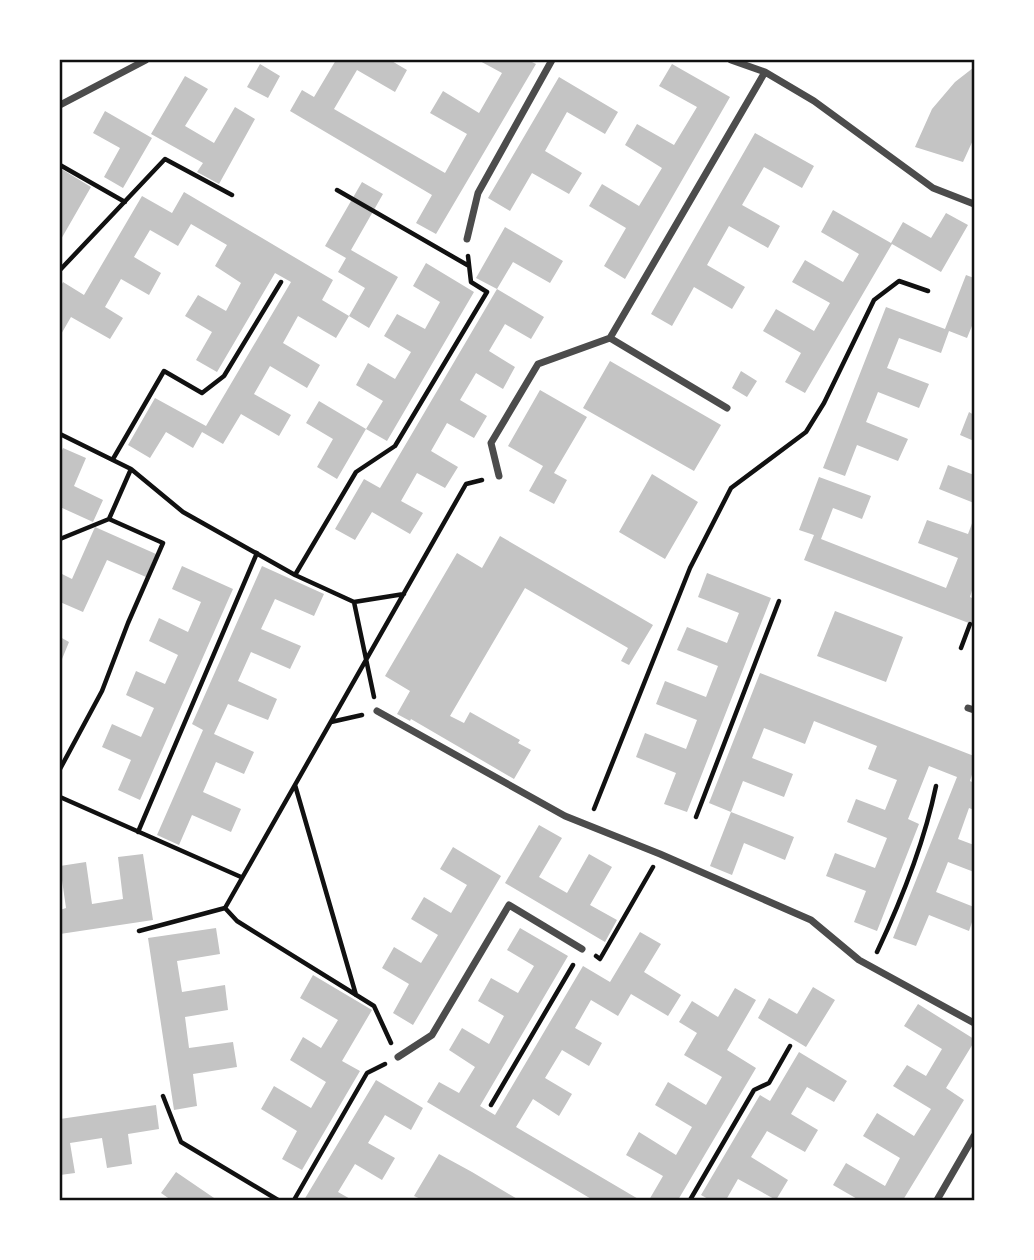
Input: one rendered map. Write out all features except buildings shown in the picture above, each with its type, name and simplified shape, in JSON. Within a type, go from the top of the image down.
[{"type":"street","points":[[60,105],[146,60]]},
{"type":"street","points":[[467,239],[478,193],[552,60]]},
{"type":"street","points":[[731,60],[765,72],[814,101],[933,188],[975,204]]},
{"type":"street","points":[[499,476],[491,443],[538,364],[610,338],[765,72]]},
{"type":"street","points":[[610,338],[727,408]]},
{"type":"street","points":[[377,711],[565,816],[811,920],[859,960],[975,1023]]},
{"type":"street","points":[[398,1057],[432,1035],[509,905],[582,949]]},
{"type":"street","points":[[937,1200],[975,1136]]},
{"type":"path","points":[[60,270],[165,159],[232,195]]},
{"type":"path","points":[[60,165],[124,202]]},
{"type":"path","points":[[337,190],[469,266]]},
{"type":"path","points":[[295,575],[356,472],[394,446],[487,292],[471,282],[467,239]]},
{"type":"path","points":[[588,825],[690,568],[731,488],[806,432],[824,402],[874,300],[899,281],[928,292]]},
{"type":"path","points":[[113,459],[164,371],[202,393],[224,376],[282,282]]},
{"type":"path","points":[[60,434],[131,469],[183,512],[295,575],[354,602],[404,594]]},
{"type":"path","points":[[60,539],[109,519],[131,469]]},
{"type":"path","points":[[139,931],[225,908],[466,484],[499,476]]},
{"type":"path","points":[[60,769],[102,691],[163,543],[109,519]]},
{"type":"path","points":[[138,832],[257,553]]},
{"type":"path","points":[[696,817],[779,601]]},
{"type":"path","points":[[331,722],[377,711],[354,602]]},
{"type":"path","points":[[961,648],[970,624]]},
{"type":"path","points":[[294,784],[356,995]]},
{"type":"path","points":[[870,965],[895,913],[914,863],[928,825],[936,786]]},
{"type":"path","points":[[60,797],[241,877]]},
{"type":"path","points":[[491,1105],[582,949],[600,959],[660,854]]},
{"type":"path","points":[[225,908],[237,921],[374,1006],[398,1057],[367,1073],[294,1200]]},
{"type":"path","points":[[690,1200],[754,1090],[769,1083],[790,1046]]},
{"type":"path","points":[[163,1096],[181,1142],[278,1200]]}]
